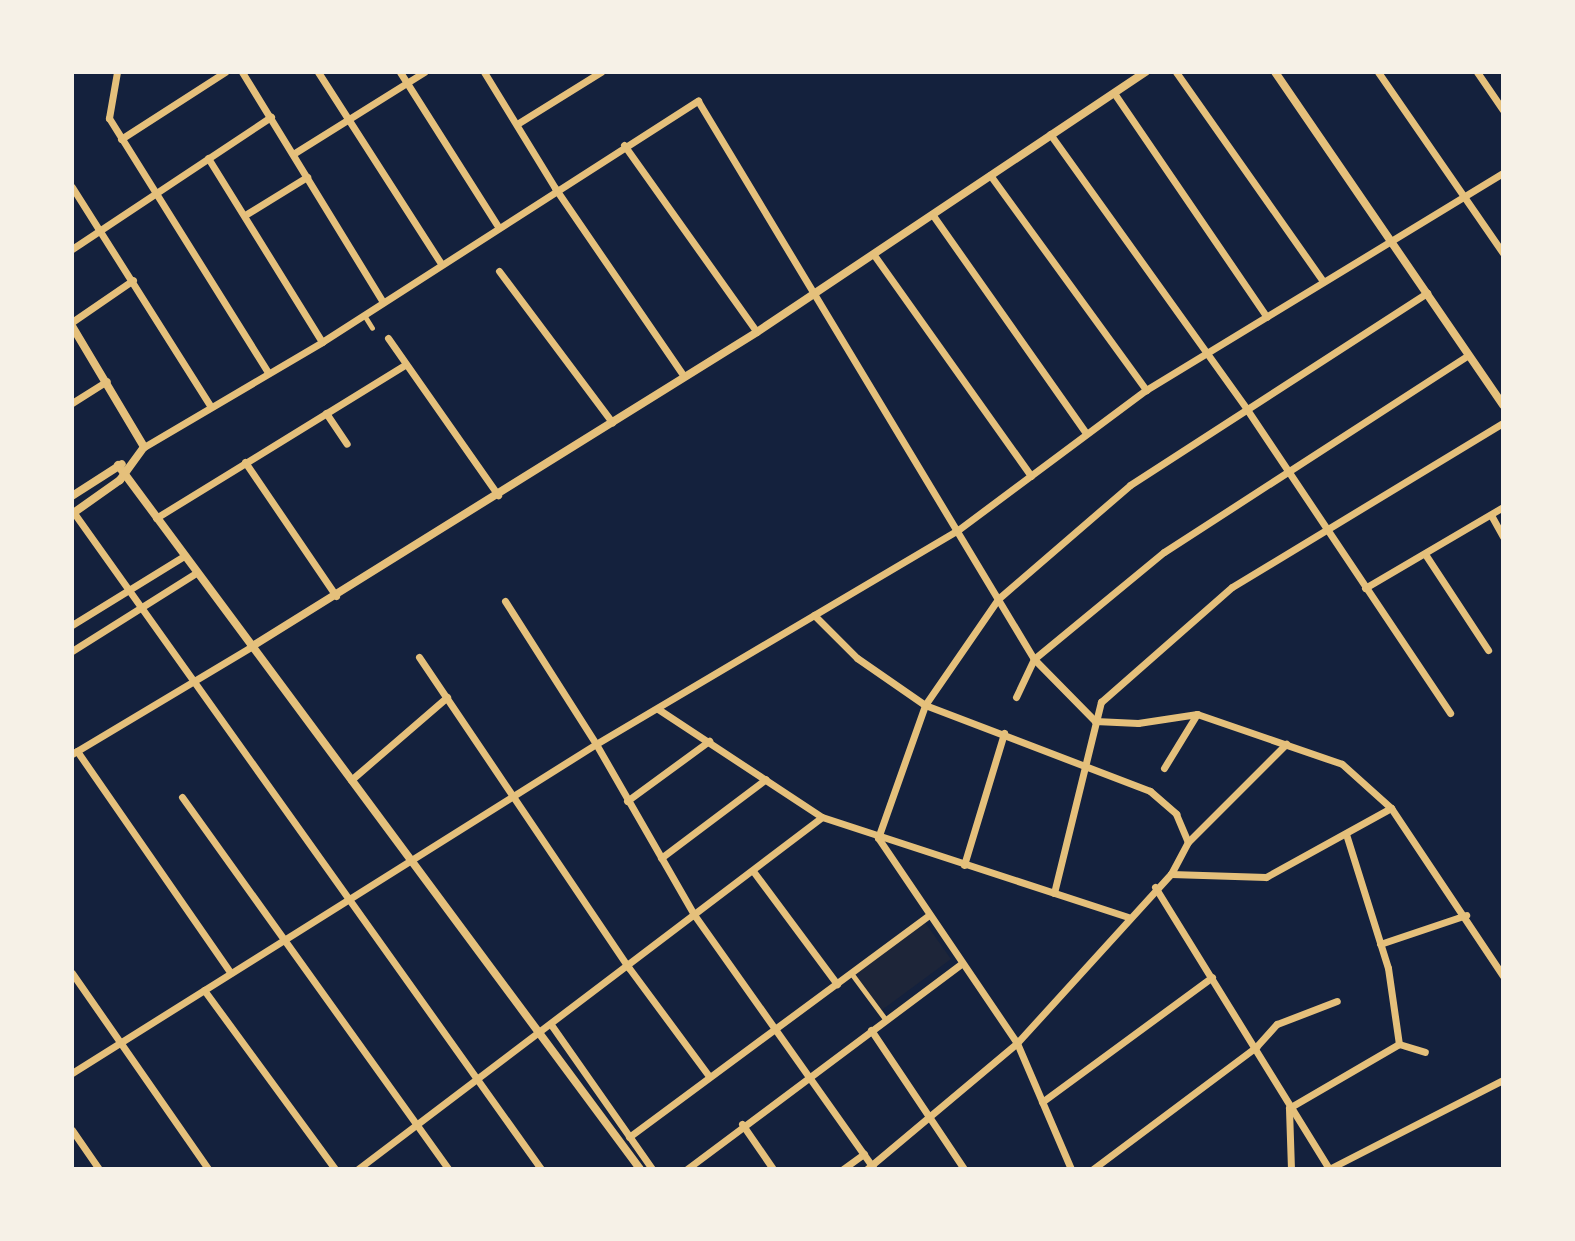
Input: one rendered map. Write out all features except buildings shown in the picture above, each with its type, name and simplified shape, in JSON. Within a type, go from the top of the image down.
[{"type":"street","points":[[117,72],[109,118],[153,194],[267,371]]},
{"type":"street","points":[[121,139],[225,72]]},
{"type":"street","points":[[242,72],[383,302]]},
{"type":"street","points":[[318,72],[440,262]]},
{"type":"street","points":[[400,72],[497,225]]},
{"type":"street","points":[[293,154],[424,72]]},
{"type":"street","points":[[484,72],[555,188],[683,375]]},
{"type":"street","points":[[517,124],[601,72]]},
{"type":"street","points":[[231,973],[74,752],[336,596],[683,375],[757,332],[1114,93],[1133,76],[1146,72]]},
{"type":"street","points":[[1176,72],[1323,281]]},
{"type":"street","points":[[1275,72],[1392,237],[1467,356],[1503,405]]},
{"type":"street","points":[[1378,72],[1503,253]]},
{"type":"street","points":[[1477,72],[1503,110]]},
{"type":"street","points":[[1114,93],[1267,317]]},
{"type":"street","points":[[541,1169],[73,514],[125,474],[130,461],[144,447],[267,371],[322,342],[497,225],[698,101],[1034,659],[1095,721],[1138,723],[1197,714],[1342,764],[1391,808],[1466,915],[1503,976]]},
{"type":"street","points":[[72,249],[271,117]]},
{"type":"street","points":[[1050,134],[1246,408],[1326,532],[1450,713]]},
{"type":"street","points":[[624,145],[757,332]]},
{"type":"street","points":[[208,158],[322,342]]},
{"type":"street","points":[[72,1073],[596,744],[958,530],[1085,432],[1146,390],[1392,237],[1503,173]]},
{"type":"street","points":[[990,175],[1146,390]]},
{"type":"street","points":[[245,215],[307,177]]},
{"type":"street","points":[[72,187],[211,407]]},
{"type":"street","points":[[932,214],[1085,432]]},
{"type":"street","points":[[874,255],[1031,476]]},
{"type":"street","points":[[499,271],[612,422]]},
{"type":"street","points":[[133,280],[72,324],[144,447]]},
{"type":"street","points":[[878,838],[925,705],[998,599],[1130,485],[1427,293]]},
{"type":"street","points":[[364,315],[372,328]]},
{"type":"street","points":[[388,338],[498,495]]},
{"type":"street","points":[[1016,697],[1034,659],[1164,552],[1467,356]]},
{"type":"street","points":[[156,518],[405,365]]},
{"type":"street","points":[[72,403],[107,381]]},
{"type":"street","points":[[326,413],[347,444]]},
{"type":"street","points":[[1054,893],[1101,702],[1232,587],[1503,423]]},
{"type":"street","points":[[72,496],[118,465],[130,461]]},
{"type":"street","points":[[245,462],[336,596]]},
{"type":"street","points":[[118,465],[640,1169]]},
{"type":"street","points":[[1365,588],[1503,507]]},
{"type":"street","points":[[1491,515],[1503,537]]},
{"type":"street","points":[[1425,554],[1488,650]]},
{"type":"street","points":[[72,625],[184,556]]},
{"type":"street","points":[[72,651],[196,573]]},
{"type":"street","points":[[505,601],[596,744],[695,916],[810,1075],[871,1168],[927,1114],[1017,1043],[1155,887],[1171,874],[1188,842],[1286,744]]},
{"type":"street","points":[[814,615],[857,658],[925,705],[1087,764],[1150,791],[1176,814],[1188,842]]},
{"type":"street","points":[[419,657],[629,968],[709,1076]]},
{"type":"street","points":[[351,780],[447,697]]},
{"type":"street","points":[[658,709],[822,817],[878,838],[1128,917]]},
{"type":"street","points":[[1164,768],[1197,714]]},
{"type":"street","points":[[964,865],[1004,733]]},
{"type":"street","points":[[627,801],[709,741]]},
{"type":"street","points":[[661,858],[766,779]]},
{"type":"street","points":[[182,797],[448,1169]]},
{"type":"street","points":[[1171,874],[1266,877],[1391,808]]},
{"type":"street","points":[[358,1169],[629,968],[822,817]]},
{"type":"street","points":[[1346,834],[1380,944],[1399,1044]]},
{"type":"street","points":[[878,838],[1017,1043],[1071,1169]]},
{"type":"street","points":[[753,871],[837,984]]},
{"type":"street","points":[[1155,887],[1329,1169],[1503,1080]]},
{"type":"street","points":[[1380,944],[1466,915]]},
{"type":"street","points":[[629,1137],[928,916]]},
{"type":"street","points":[[687,1169],[742,1124],[961,964]]},
{"type":"street","points":[[72,973],[208,1169]]},
{"type":"street","points":[[851,973],[885,1019]]},
{"type":"street","points":[[1042,1102],[1212,977]]},
{"type":"street","points":[[204,990],[335,1169]]},
{"type":"street","points":[[1093,1169],[1256,1047],[1286,1018],[1337,1001]]},
{"type":"street","points":[[552,1026],[652,1169]]},
{"type":"street","points":[[871,1030],[964,1169]]},
{"type":"street","points":[[1289,1108],[1399,1044],[1425,1052]]},
{"type":"street","points":[[1289,1108],[1291,1169]]},
{"type":"street","points":[[742,1124],[773,1169]]},
{"type":"street","points":[[72,1130],[99,1169]]},
{"type":"street","points":[[843,1169],[864,1154]]},
{"type":"shaded area","points":[[924,921],[951,959],[882,1010],[854,975]]}]
